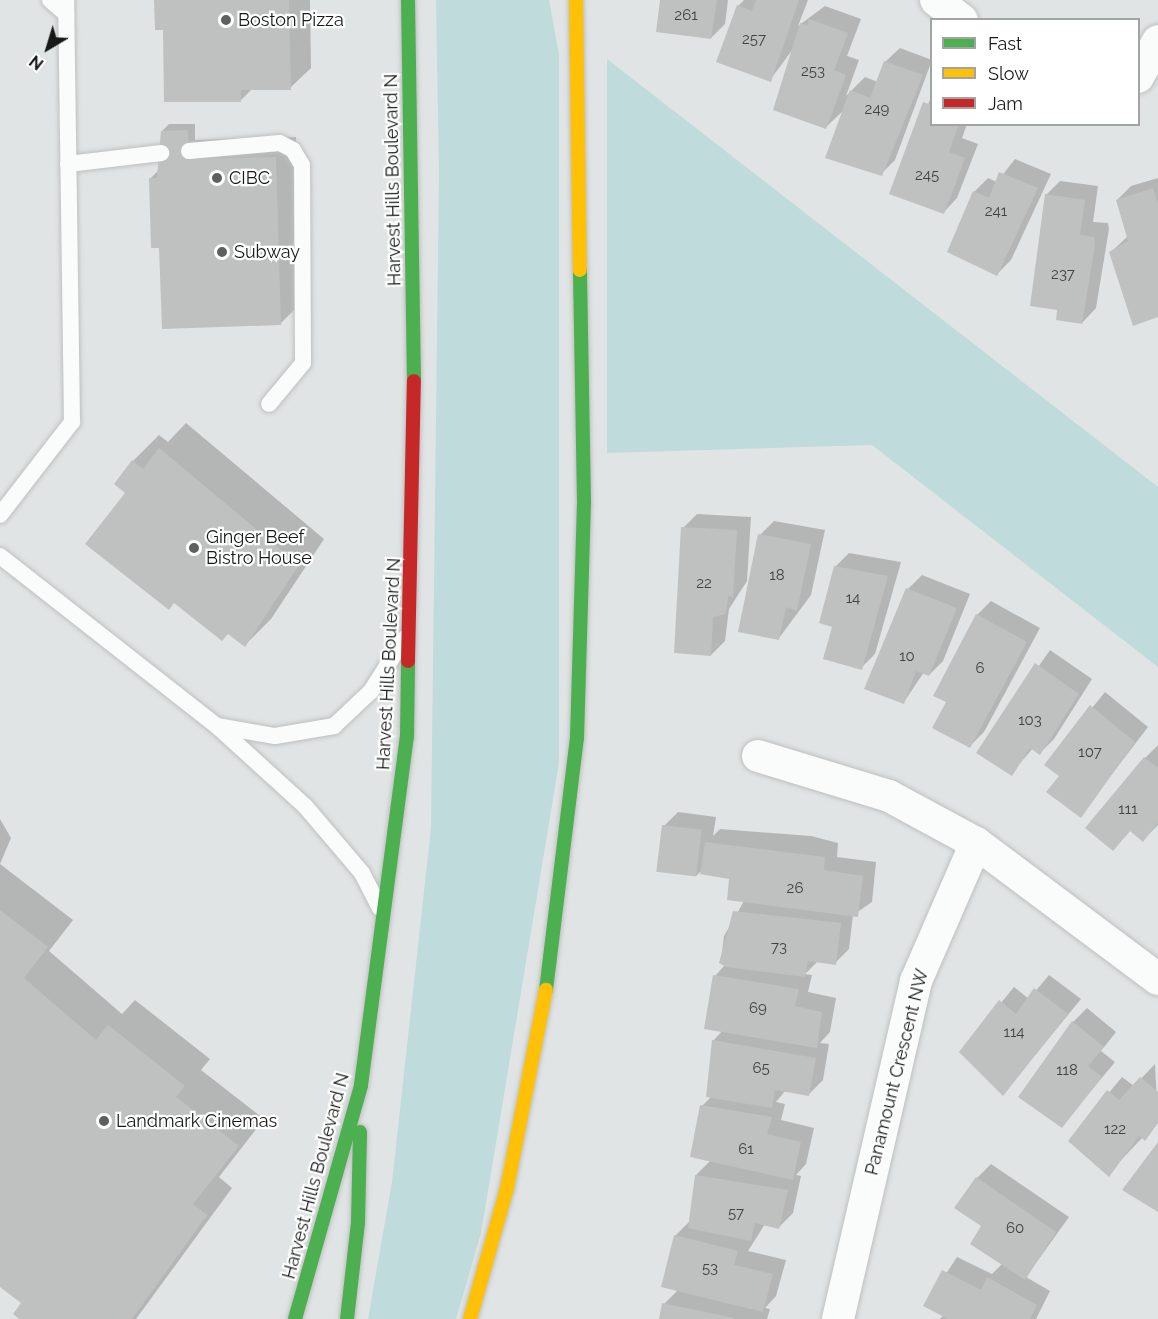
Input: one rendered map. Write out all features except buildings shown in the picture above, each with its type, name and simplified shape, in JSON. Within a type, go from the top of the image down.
[{"type":"main road","name":"Harvest Hills Boulevard N","points":[[295,1319],[361,1085],[407,737],[413,625],[408,0]]},
{"type":"main road","points":[[569,0],[576,34]]},
{"type":"main road","points":[[470,1319],[507,1188],[531,1076],[556,932],[577,738],[584,502],[576,0]]},
{"type":"main road","points":[[347,1319],[358,1222],[361,1085]]},
{"type":"street","points":[[936,0],[960,18]]},
{"type":"street","points":[[1140,73],[1158,41]]},
{"type":"street","points":[[758,756],[889,796],[976,843],[1158,979]]},
{"type":"street","name":"Panamount Crescent NW","points":[[838,1319],[916,981],[976,843]]},
{"type":"lane","points":[[0,515],[72,422],[66,7],[50,0]]},
{"type":"lane","points":[[189,150],[280,144],[293,150],[302,165],[303,363],[269,404]]},
{"type":"lane","points":[[68,164],[161,153]]},
{"type":"lane","points":[[0,556],[217,726],[305,806],[362,873],[384,914]]},
{"type":"lane","points":[[217,726],[275,736],[334,726],[371,691],[413,625]]},
{"type":"shaded area","points":[[436,0],[549,0],[559,54],[559,763],[481,1233],[456,1319],[368,1319],[392,1182],[431,828],[439,173]]},
{"type":"shaded area","points":[[607,59],[1158,487],[1158,667],[872,445],[607,453]]},
{"type":"traffic: fast","points":[[408,0],[414,381]]},
{"type":"traffic: fast","points":[[546,990],[577,738],[584,502],[580,270]]},
{"type":"traffic: fast","points":[[295,1319],[361,1085],[407,737],[408,661]]},
{"type":"traffic: fast","points":[[347,1319],[358,1222],[360,1132]]},
{"type":"traffic: slow","points":[[576,0],[580,270]]},
{"type":"traffic: slow","points":[[470,1319],[507,1188],[546,990]]},
{"type":"traffic: jam","points":[[408,661],[414,381]]},
{"type":"place","name":"Boston Pizza","points":[[226,20]]},
{"type":"place","name":"CIBC","points":[[217,178]]},
{"type":"place","name":"Subway","points":[[222,252]]},
{"type":"place","name":"Ginger Beef Bistro House","points":[[194,548]]},
{"type":"place","name":"Landmark Cinemas","points":[[104,1121]]}]
